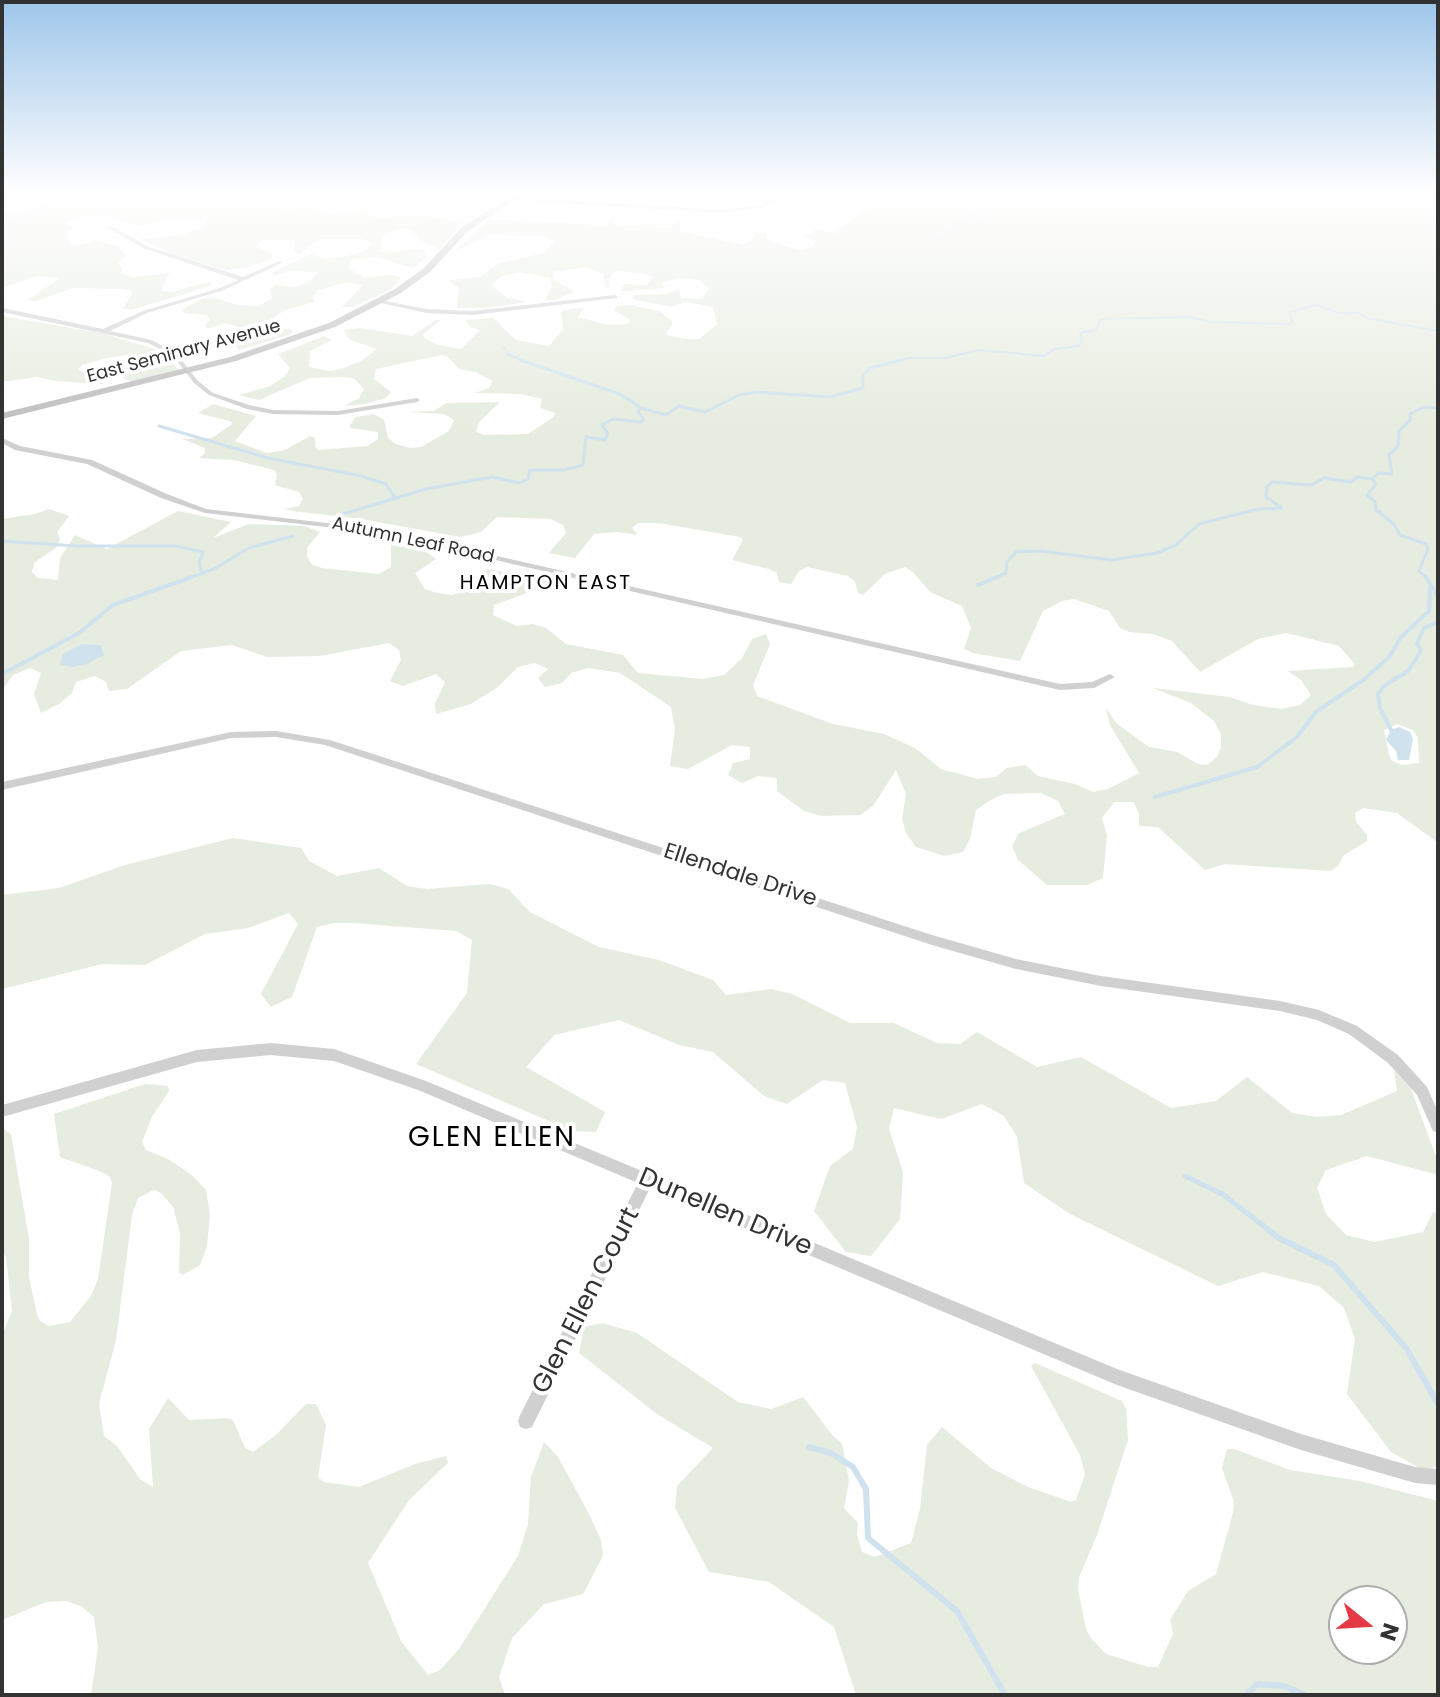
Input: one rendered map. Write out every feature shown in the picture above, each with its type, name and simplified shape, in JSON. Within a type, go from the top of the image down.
[{"type":"street","points":[[221,272],[242,279]]},
{"type":"street","points":[[106,330],[133,316],[212,292],[258,272]]},
{"type":"street","name":"East Seminary Avenue","points":[[2,416],[187,371],[302,337],[380,302],[424,272]]},
{"type":"street","points":[[380,302],[426,311],[473,313],[615,297]]},
{"type":"street","points":[[2,310],[106,330],[164,348],[175,355],[211,394],[226,401],[273,412],[338,413],[417,400]]},
{"type":"street","name":"Autumn Leaf Road","points":[[2,440],[18,448],[89,462],[205,511],[378,531],[1060,687],[1094,685],[1110,677]]},
{"type":"street","name":"Ellendale Drive","points":[[2,786],[231,735],[276,734],[326,742],[932,940],[1016,964],[1101,981],[1280,1006],[1319,1015],[1353,1030],[1393,1059],[1422,1091],[1438,1127]]},
{"type":"street","name":"Dunellen Drive","points":[[2,1111],[197,1056],[250,1049],[313,1051],[357,1061],[1174,1399],[1365,1462],[1415,1475],[1438,1477]]},
{"type":"street","name":"Glen Ellen Court","points":[[526,1421],[647,1180]]},
{"type":"shaded area","points":[[2,272],[121,272],[133,277],[170,273],[162,287],[163,291],[172,292],[212,281],[210,286],[131,310],[123,308],[132,295],[131,291],[123,289],[73,288],[37,301],[28,300],[60,278],[36,276],[2,288]]},
{"type":"shaded area","points":[[318,272],[355,272],[364,277],[395,275],[401,278],[390,290],[352,307],[342,307],[363,285],[346,282],[318,290],[312,298],[315,302],[285,310],[272,319],[273,327],[292,330],[291,334],[239,350],[235,346],[258,332],[225,323],[207,329],[205,325],[210,320],[207,315],[181,310],[204,298],[259,306],[272,298],[270,289],[276,285],[296,287],[311,280]]},
{"type":"shaded area","points":[[486,272],[520,272],[501,276],[492,286],[508,298],[528,302],[486,308],[457,308],[459,288],[449,280],[479,277]]},
{"type":"shaded area","points":[[522,272],[553,272],[553,279],[574,292],[555,300],[545,300],[552,286],[550,278]]},
{"type":"shaded area","points":[[599,272],[614,272],[606,288],[603,274]]},
{"type":"shaded area","points":[[631,272],[1438,272],[1438,843],[1397,813],[1363,808],[1355,813],[1356,822],[1367,835],[1367,841],[1343,856],[1338,866],[1330,871],[1225,864],[1205,870],[1158,827],[1139,826],[1139,814],[1134,802],[1114,802],[1102,818],[1107,835],[1103,878],[1087,885],[1047,885],[1018,860],[1012,846],[1019,833],[1065,814],[1058,801],[1041,793],[1003,794],[989,801],[976,810],[970,839],[963,852],[944,856],[916,847],[906,833],[902,819],[906,794],[896,770],[873,806],[860,815],[822,816],[804,811],[777,791],[777,778],[758,776],[742,783],[728,775],[733,763],[750,759],[750,747],[732,745],[688,769],[670,766],[675,730],[671,707],[620,673],[588,668],[571,673],[562,683],[545,687],[538,678],[548,669],[535,663],[518,667],[498,687],[471,704],[436,714],[435,704],[445,682],[436,674],[403,686],[390,681],[401,660],[399,650],[389,643],[320,656],[267,657],[232,645],[181,651],[127,689],[109,691],[106,682],[95,676],[76,682],[72,693],[41,713],[34,694],[41,673],[30,668],[13,675],[2,690],[2,519],[49,509],[69,516],[57,532],[60,539],[57,547],[34,563],[32,572],[38,578],[58,580],[60,558],[75,535],[107,549],[178,511],[231,522],[213,538],[249,524],[304,526],[320,532],[307,548],[307,556],[311,564],[322,568],[379,574],[391,567],[391,543],[428,553],[436,559],[415,573],[425,589],[437,593],[452,595],[480,587],[487,569],[547,579],[543,587],[494,605],[493,615],[517,626],[533,624],[546,628],[566,644],[623,655],[638,673],[703,679],[724,675],[742,658],[752,639],[766,634],[770,644],[753,685],[757,696],[833,724],[884,734],[915,748],[941,769],[978,779],[995,777],[1007,768],[1025,765],[1038,776],[1075,784],[1093,792],[1108,789],[1139,773],[1110,725],[1106,708],[1116,723],[1149,747],[1177,752],[1198,764],[1207,765],[1217,757],[1221,747],[1221,734],[1214,721],[1191,703],[1153,688],[1229,697],[1281,709],[1300,705],[1311,695],[1301,680],[1288,671],[1353,667],[1355,664],[1339,646],[1287,633],[1258,639],[1200,672],[1172,641],[1153,634],[1129,632],[1120,628],[1109,611],[1074,599],[1062,601],[1043,611],[1020,661],[973,653],[964,649],[971,628],[962,606],[930,592],[905,567],[885,574],[863,595],[858,593],[855,582],[848,576],[807,567],[799,571],[791,584],[779,582],[777,573],[769,569],[732,560],[743,540],[740,537],[659,523],[638,523],[632,528],[638,535],[617,532],[594,534],[575,558],[549,553],[566,533],[563,525],[551,519],[497,517],[481,532],[460,537],[362,519],[292,511],[285,509],[299,506],[303,499],[299,492],[275,485],[277,475],[274,470],[234,460],[199,458],[205,453],[205,448],[182,439],[212,438],[231,425],[232,422],[198,413],[213,404],[256,416],[235,441],[267,453],[285,450],[310,436],[315,438],[318,450],[368,446],[378,439],[378,432],[351,428],[350,425],[356,417],[374,414],[384,420],[388,438],[396,444],[421,447],[449,431],[454,420],[444,414],[408,412],[434,411],[446,403],[500,402],[479,422],[476,432],[484,435],[528,434],[554,417],[555,413],[540,408],[542,399],[521,394],[475,393],[489,388],[493,381],[475,372],[459,369],[442,355],[376,369],[374,379],[391,392],[386,398],[365,404],[344,406],[359,398],[364,389],[355,379],[344,377],[310,378],[259,400],[239,395],[270,386],[285,376],[290,368],[278,354],[325,336],[332,340],[310,351],[309,367],[330,371],[341,369],[361,361],[377,349],[350,340],[343,330],[361,328],[412,336],[436,320],[441,320],[423,334],[424,338],[438,345],[461,349],[480,330],[470,327],[465,320],[493,318],[516,340],[549,346],[563,329],[561,311],[584,307],[578,317],[608,325],[627,324],[630,320],[614,310],[617,306],[630,305],[659,311],[673,322],[666,335],[686,339],[699,339],[717,324],[713,307],[687,302],[671,307],[632,299],[634,295],[665,294],[679,289],[681,298],[701,299],[709,289],[699,280],[678,278],[662,282],[664,288],[620,291],[624,284],[647,285],[654,277]],"holes":[[[1397,724],[1413,730],[1418,738],[1419,763],[1402,765],[1392,761],[1384,730]]]},
{"type":"shaded area","points":[[2,316],[105,334],[158,350],[179,370],[142,382],[130,381],[123,378],[126,372],[150,358],[134,354],[106,358],[82,365],[78,370],[101,379],[103,384],[37,377],[2,382]]},
{"type":"shaded area","points":[[233,838],[301,848],[309,861],[337,876],[379,868],[407,886],[427,889],[490,884],[508,889],[530,912],[599,947],[659,960],[713,980],[726,995],[771,989],[792,994],[850,1023],[894,1023],[937,1043],[960,1044],[977,1032],[1037,1067],[1081,1057],[1171,1108],[1216,1101],[1247,1077],[1292,1113],[1317,1117],[1341,1115],[1397,1091],[1394,1070],[1411,1089],[1438,1162],[1438,1175],[1367,1156],[1326,1170],[1317,1188],[1326,1214],[1346,1235],[1375,1242],[1423,1232],[1433,1212],[1438,1213],[1438,1466],[1423,1470],[1391,1452],[1347,1394],[1355,1339],[1344,1308],[1319,1286],[1263,1272],[1218,1286],[1070,1214],[1024,1183],[1017,1137],[1004,1116],[982,1104],[941,1119],[894,1108],[889,1129],[903,1172],[900,1219],[871,1256],[846,1252],[814,1211],[830,1166],[853,1149],[857,1127],[845,1083],[823,1080],[787,1104],[764,1096],[713,1052],[679,1045],[619,1020],[554,1035],[526,1067],[605,1112],[596,1132],[572,1131],[416,1064],[467,993],[472,940],[456,931],[354,923],[317,927],[292,997],[271,1007],[261,994],[298,924],[289,913],[248,928],[205,934],[145,965],[102,964],[2,989],[2,895],[59,888],[125,865]]},
{"type":"shaded area","points":[[145,1084],[168,1086],[169,1091],[152,1117],[142,1142],[146,1150],[168,1159],[193,1176],[206,1190],[210,1214],[207,1246],[200,1265],[183,1275],[179,1273],[180,1233],[173,1207],[161,1193],[154,1190],[138,1198],[132,1215],[116,1340],[99,1404],[104,1436],[117,1446],[140,1479],[153,1487],[149,1429],[168,1398],[189,1420],[233,1420],[245,1448],[253,1452],[276,1435],[306,1404],[316,1404],[326,1425],[318,1477],[324,1482],[359,1487],[415,1464],[446,1456],[448,1463],[409,1500],[368,1563],[401,1641],[428,1675],[440,1670],[459,1649],[518,1556],[528,1524],[531,1477],[544,1442],[558,1457],[588,1512],[601,1540],[603,1556],[583,1594],[544,1604],[512,1638],[499,1677],[505,1695],[91,1695],[98,1647],[94,1617],[81,1606],[66,1601],[46,1602],[2,1620],[2,1335],[12,1311],[6,1257],[2,1252],[2,1128],[11,1134],[29,1239],[29,1277],[37,1314],[40,1321],[49,1326],[70,1322],[91,1296],[98,1279],[112,1183],[110,1177],[102,1172],[60,1157],[54,1114]]},
{"type":"shaded area","points":[[602,1323],[637,1333],[738,1402],[771,1409],[803,1397],[842,1443],[849,1481],[844,1508],[858,1523],[857,1535],[862,1552],[875,1557],[911,1543],[920,1509],[927,1445],[942,1427],[991,1468],[1028,1487],[1071,1502],[1076,1500],[1085,1474],[1080,1455],[1031,1366],[1035,1363],[1122,1401],[1126,1408],[1128,1440],[1097,1535],[1079,1577],[1078,1589],[1086,1629],[1091,1638],[1106,1654],[1148,1667],[1158,1667],[1173,1634],[1170,1620],[1188,1591],[1216,1574],[1234,1502],[1222,1468],[1227,1449],[1290,1470],[1360,1481],[1438,1501],[1438,1695],[856,1695],[834,1627],[769,1582],[709,1572],[675,1508],[677,1486],[713,1448],[657,1414],[579,1353],[584,1327]]},
{"type":"water","points":[[82,644],[100,645],[104,655],[87,664],[73,667],[60,665],[63,654]]},
{"type":"water","points":[[1399,727],[1410,732],[1413,739],[1409,760],[1398,760],[1396,751],[1386,740],[1391,730]]},
{"type":"waterway","points":[[893,362],[908,358],[946,358],[978,350],[1044,356],[1054,349],[1079,346],[1082,340],[1080,333],[1096,330],[1100,320],[1105,319],[1190,317],[1211,322],[1289,324],[1292,322],[1290,312],[1317,305],[1339,313],[1359,313],[1366,318],[1438,331]]},
{"type":"waterway","points":[[504,347],[507,354],[526,362]]},
{"type":"waterway","points":[[520,360],[620,394],[641,408]]},
{"type":"waterway","points":[[641,408],[666,415],[679,406],[705,412],[739,395],[757,392],[830,397],[863,388],[863,375],[870,368],[901,360]]},
{"type":"waterway","points":[[992,579],[1006,573],[1007,562],[1016,552],[1041,551],[1111,560],[1157,553],[1176,545],[1199,524],[1259,509],[1282,508],[1266,497],[1267,487],[1272,482],[1311,485],[1324,478],[1351,482],[1357,477],[1372,479],[1378,473],[1392,474],[1389,455],[1398,446],[1399,431],[1410,420],[1410,414],[1424,407],[1438,408]]},
{"type":"waterway","points":[[343,514],[426,489],[492,477],[520,483],[528,479],[530,470],[564,470],[583,465],[586,437],[605,440],[608,434],[602,425],[613,419],[641,422],[644,420],[638,411],[641,408]]},
{"type":"waterway","points":[[159,426],[268,458],[361,476],[386,484],[394,496]]},
{"type":"waterway","points":[[1373,479],[1376,485],[1367,495],[1375,502],[1376,510],[1394,524],[1400,535],[1426,544],[1428,548],[1419,571],[1426,577]]},
{"type":"waterway","points":[[202,573],[249,548],[293,536]]},
{"type":"waterway","points":[[2,541],[77,546],[175,546],[203,552],[199,562],[202,573]]},
{"type":"waterway","points":[[186,579],[202,573]]},
{"type":"waterway","points":[[4,673],[79,633],[113,605],[192,577]]},
{"type":"waterway","points":[[978,585],[997,577]]},
{"type":"waterway","points":[[1426,577],[1438,597]]},
{"type":"waterway","points":[[1155,797],[1257,767],[1297,737],[1316,712],[1366,678],[1390,656],[1401,637],[1429,611],[1430,587]]},
{"type":"waterway","points":[[1391,730],[1380,708],[1378,694],[1384,686],[1408,671],[1421,651],[1417,643],[1424,628],[1438,622]]},
{"type":"waterway","points":[[1185,1176],[1224,1195],[1262,1225]]},
{"type":"waterway","points":[[1260,1223],[1277,1237],[1334,1265],[1406,1348],[1438,1404]]},
{"type":"waterway","points":[[809,1447],[831,1453],[853,1467],[866,1489],[868,1538],[957,1611],[1005,1695]]},
{"type":"waterway","points":[[1246,1695],[1257,1684],[1284,1686],[1305,1695]]},
{"type":"district","name":"HAMPTON EAST","points":[[546,584]]},
{"type":"district","name":"GLEN ELLEN","points":[[492,1139]]}]
